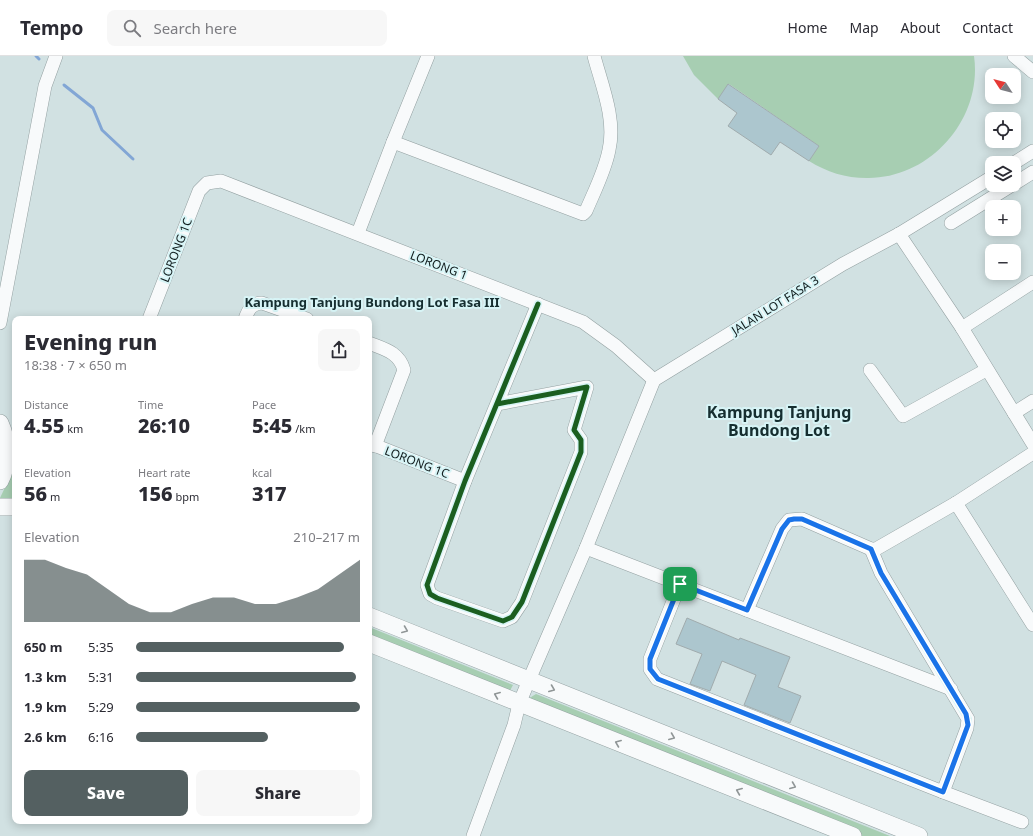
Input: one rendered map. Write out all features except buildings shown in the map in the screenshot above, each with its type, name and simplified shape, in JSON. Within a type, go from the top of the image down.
[{"type":"main road","points":[[3,431],[12,450]]},
{"type":"main road","points":[[0,481],[3,476],[6,458],[3,431]]},
{"type":"main road","points":[[0,507],[12,507]]},
{"type":"main road","points":[[372,617],[919,836]]},
{"type":"main road","points":[[372,644],[853,836]]},
{"type":"street","points":[[0,319],[45,86],[56,56]]},
{"type":"street","points":[[358,233],[428,56]]},
{"type":"street","points":[[393,142],[583,214],[586,211],[608,156],[611,135],[609,115],[594,56]]},
{"type":"street","points":[[1014,56],[1033,72]]},
{"type":"street","points":[[1021,159],[1033,151]]},
{"type":"street","points":[[1021,179],[1033,172]]},
{"type":"street","name":"LORONG 1","points":[[207,183],[216,181],[225,182],[584,322],[616,346],[654,380]]},
{"type":"street","name":"JALAN LOT FASA 3","points":[[654,380],[843,264],[899,234],[985,181]]},
{"type":"street","name":"LORONG 1C","points":[[150,316],[197,195],[207,183]]},
{"type":"street","points":[[951,223],[1000,192]]},
{"type":"street","points":[[899,234],[962,328],[986,370],[1033,444]]},
{"type":"street","points":[[962,328],[1033,282]]},
{"type":"street","points":[[246,316],[250,308],[254,304],[262,303],[299,316]]},
{"type":"street","points":[[497,404],[587,387],[574,430],[581,440],[581,452],[522,602],[515,613],[508,620],[503,621],[437,598],[430,594],[428,590],[428,580],[465,481],[538,304]]},
{"type":"street","points":[[372,344],[394,353],[404,370],[372,445]]},
{"type":"street","points":[[870,370],[903,416],[986,370]]},
{"type":"street","points":[[473,836],[514,725],[519,704],[586,548],[654,380]]},
{"type":"street","points":[[1014,413],[1033,401]]},
{"type":"street","name":"LORONG 1C","points":[[372,445],[465,481]]},
{"type":"street","points":[[747,610],[782,529],[789,520],[802,519],[871,549],[883,546],[956,503],[1033,453]]},
{"type":"street","points":[[956,503],[1033,625]]},
{"type":"street","points":[[586,548],[951,689]]},
{"type":"street","points":[[871,549],[881,573],[966,714],[968,725],[943,792]]},
{"type":"street","points":[[680,584],[650,659],[650,669],[658,679],[1022,822]]},
{"type":"green space","points":[[683,56],[974,56],[975,79],[970,102],[961,123],[948,141],[931,156],[912,168],[890,176],[859,178],[836,174],[809,161],[819,146],[729,84],[718,99],[694,75]]},
{"type":"green space","points":[[10,465],[12,467],[12,504],[0,506],[0,498],[8,481]]},
{"type":"green space","points":[[372,628],[513,685],[507,696],[372,641]]},
{"type":"green space","points":[[536,694],[890,836],[855,836],[523,702]]},
{"type":"waterway","points":[[36,56],[39,59]]},
{"type":"waterway","points":[[64,85],[93,108],[102,130],[133,159]]},
{"type":"cycle path","points":[[497,404],[587,387],[574,430],[581,440],[581,452],[522,602],[512,617],[503,621],[437,598],[430,594],[427,585],[465,481],[538,304]]},
{"type":"cycle path","points":[[680,584],[650,659],[650,669],[657,679],[943,792],[967,728],[968,719],[881,573],[871,549]]},
{"type":"district","name":"Kampung Tanjung Bundong Lot Fasa III","points":[[372,302]]},
{"type":"district","name":"Kampung Tanjung Bundong Lot","points":[[779,421]]},
{"type":"route","points":[[794,519],[802,519],[871,549],[881,573],[968,719],[967,728],[943,792],[658,679],[650,669],[649,663],[680,584],[747,610],[785,523],[794,519]]}]
